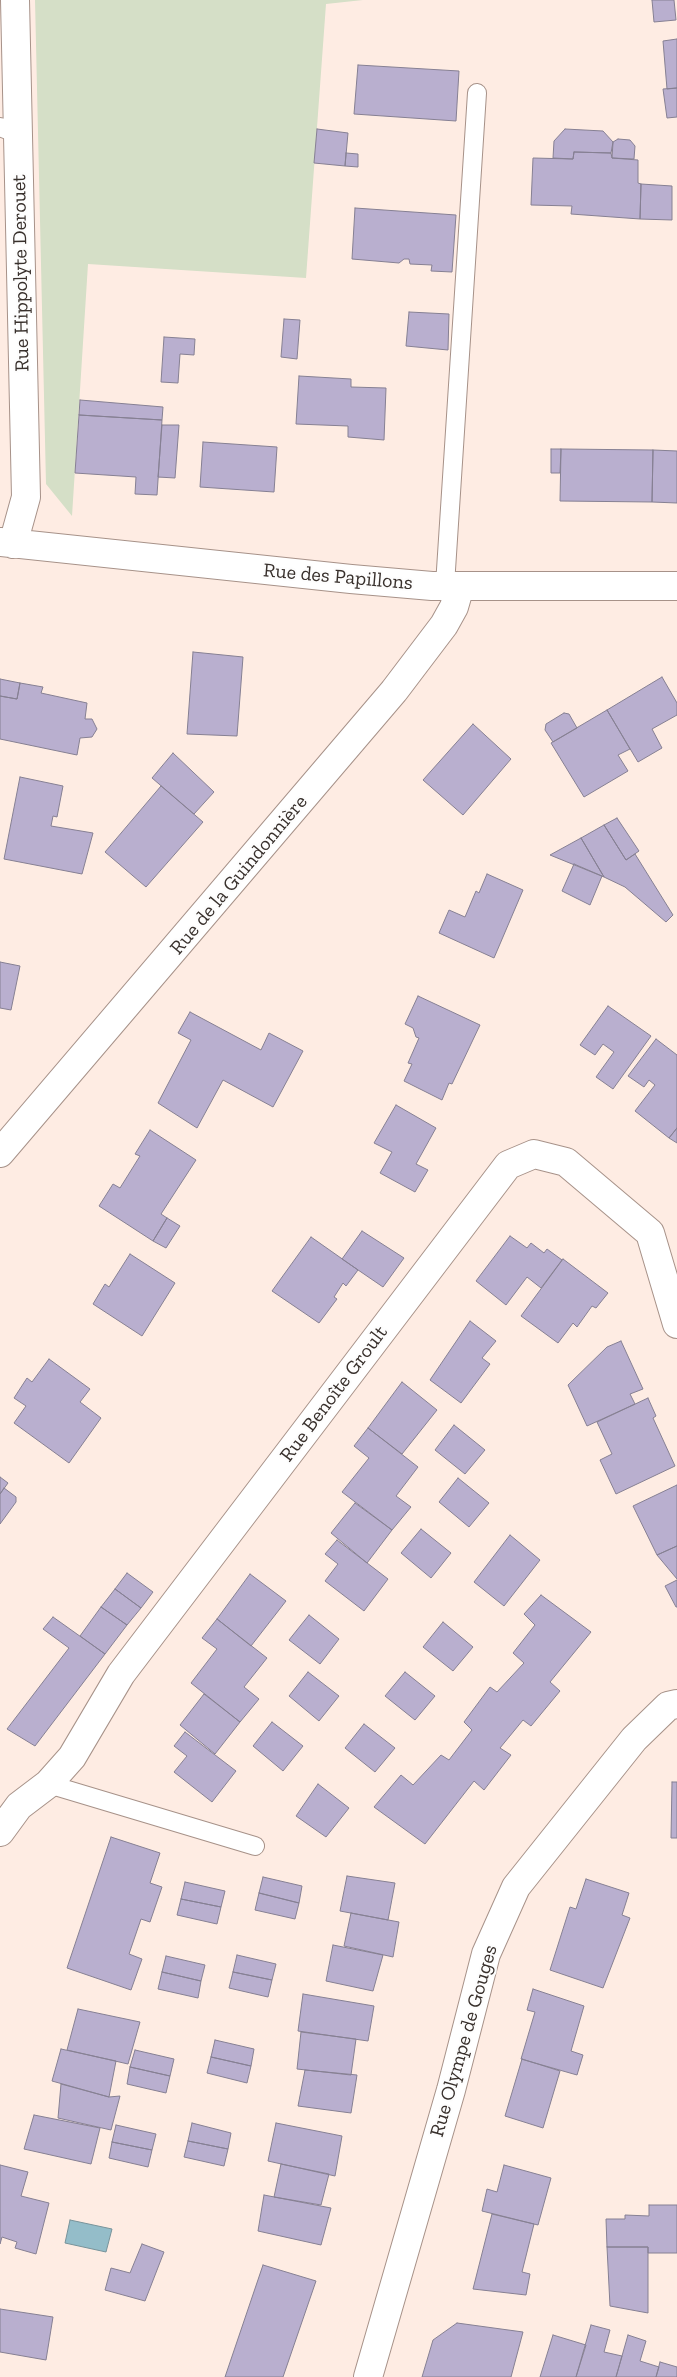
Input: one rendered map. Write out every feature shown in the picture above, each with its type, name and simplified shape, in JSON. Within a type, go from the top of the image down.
[{"type":"street","name":"Rue Hippolyte Derouet","points":[[6,543],[26,497],[9,130],[15,0]]},
{"type":"street","name":"Rue des Papillons","points":[[6,543],[351,579],[453,585],[677,586]]},
{"type":"street","name":"Rue de la Guindonnière","points":[[0,1154],[394,690],[444,626],[454,608],[453,585]]},
{"type":"street","name":"Rue Benoîte Groult","points":[[0,1832],[19,1806],[48,1784],[72,1757],[120,1674],[508,1165],[534,1154],[566,1162],[650,1233],[677,1324]]},
{"type":"street","name":"Rue Olympe de Gouges","points":[[368,2377],[451,2090],[486,1954],[516,1888],[634,1740],[668,1706],[677,1704]]},
{"type":"lane","points":[[453,585],[477,93]]},
{"type":"lane","points":[[48,1784],[255,1846]]},
{"type":"green space","points":[[35,0],[363,0],[326,4],[306,278],[88,264],[72,516],[46,484]]},
{"type":"water","points":[[70,2220],[112,2229],[106,2252],[65,2243]]},
{"type":"building","points":[[652,0],[674,0],[676,20],[654,22]]},
{"type":"building","points":[[677,39],[677,88],[667,89],[663,41]]},
{"type":"building","points":[[358,65],[459,71],[456,121],[354,114]]},
{"type":"building","points":[[677,88],[677,117],[667,118],[663,89]]},
{"type":"building","points":[[317,129],[348,133],[345,166],[314,163]]},
{"type":"building","points":[[565,129],[603,131],[613,142],[611,153],[574,152],[573,159],[553,158],[554,141]]},
{"type":"building","points":[[618,139],[630,140],[635,146],[634,159],[612,158],[613,142]]},
{"type":"building","points":[[574,152],[611,153],[612,158],[638,160],[638,183],[641,184],[640,219],[571,214],[572,206],[531,205],[533,158],[573,159]]},
{"type":"building","points":[[346,153],[358,154],[358,167],[345,166]]},
{"type":"building","points":[[641,184],[672,186],[672,220],[640,219]]},
{"type":"building","points":[[355,208],[456,215],[452,272],[431,271],[432,265],[410,264],[409,259],[404,259],[399,263],[352,259]]},
{"type":"building","points":[[409,312],[449,314],[448,350],[406,346]]},
{"type":"building","points":[[284,319],[300,320],[297,359],[281,357]]},
{"type":"building","points":[[164,337],[195,339],[194,355],[180,354],[178,383],[161,382]]},
{"type":"building","points":[[299,376],[351,379],[351,387],[386,388],[384,440],[348,437],[348,426],[296,424]]},
{"type":"building","points":[[80,400],[163,407],[162,420],[79,415]]},
{"type":"building","points":[[79,415],[162,420],[157,495],[135,494],[136,477],[75,473]]},
{"type":"building","points":[[162,425],[179,425],[175,478],[158,477]]},
{"type":"building","points":[[203,442],[277,447],[274,492],[200,487]]},
{"type":"building","points":[[551,449],[561,449],[560,473],[551,473]]},
{"type":"building","points":[[561,449],[653,450],[652,502],[560,501]]},
{"type":"building","points":[[653,450],[677,451],[677,503],[652,502]]},
{"type":"building","points":[[193,652],[243,657],[237,736],[187,734]]},
{"type":"building","points":[[662,677],[677,703],[677,715],[652,729],[662,748],[638,762],[607,710]]},
{"type":"building","points":[[0,679],[20,683],[17,699],[0,696]]},
{"type":"building","points":[[20,683],[43,687],[41,693],[87,703],[85,719],[92,719],[97,729],[92,737],[80,738],[77,755],[0,739],[0,696],[17,699]]},
{"type":"building","points":[[607,710],[630,749],[618,755],[628,771],[584,797],[551,743]]},
{"type":"building","points":[[564,713],[569,714],[577,728],[553,742],[545,730],[546,724]]},
{"type":"building","points":[[473,724],[511,759],[463,815],[423,780]]},
{"type":"building","points":[[173,753],[214,792],[194,814],[152,778]]},
{"type":"building","points":[[20,777],[63,786],[57,817],[53,816],[51,826],[93,833],[82,874],[4,859]]},
{"type":"building","points":[[161,786],[203,822],[146,887],[105,852]]},
{"type":"building","points":[[617,818],[639,851],[626,860],[604,825]]},
{"type":"building","points":[[604,825],[626,860],[635,854],[673,915],[666,922],[625,887],[604,877],[581,838]]},
{"type":"building","points":[[581,838],[604,877],[550,855]]},
{"type":"building","points":[[574,864],[602,876],[590,905],[562,891]]},
{"type":"building","points":[[487,874],[523,890],[494,958],[439,933],[449,910],[465,917],[476,891],[479,893]]},
{"type":"building","points":[[0,962],[20,966],[11,1010],[0,1008]]},
{"type":"building","points":[[418,996],[480,1025],[452,1084],[449,1083],[442,1100],[404,1081],[412,1064],[408,1063],[419,1038],[416,1037],[413,1028],[405,1024]]},
{"type":"building","points":[[608,1006],[651,1036],[613,1089],[596,1077],[614,1052],[603,1044],[595,1055],[580,1045]]},
{"type":"building","points":[[190,1012],[261,1050],[269,1033],[303,1051],[273,1107],[223,1080],[197,1128],[158,1103],[191,1040],[178,1033]]},
{"type":"building","points":[[656,1039],[677,1055],[677,1128],[669,1138],[635,1111],[655,1085],[649,1080],[644,1087],[628,1076]]},
{"type":"building","points":[[396,1105],[436,1128],[416,1164],[428,1170],[415,1192],[380,1173],[392,1152],[374,1143]]},
{"type":"building","points":[[677,1128],[677,1143],[669,1138]]},
{"type":"building","points":[[150,1130],[196,1160],[161,1214],[167,1218],[153,1241],[99,1206],[113,1184],[120,1188],[140,1156],[135,1154]]},
{"type":"building","points":[[167,1218],[180,1226],[166,1248],[153,1241]]},
{"type":"building","points":[[362,1231],[404,1258],[383,1287],[342,1259]]},
{"type":"building","points":[[510,1236],[527,1248],[531,1243],[544,1253],[547,1249],[562,1260],[541,1288],[527,1277],[506,1305],[476,1281]]},
{"type":"building","points":[[311,1237],[358,1270],[346,1286],[343,1283],[334,1297],[337,1299],[319,1323],[272,1291]]},
{"type":"building","points":[[130,1254],[175,1283],[142,1336],[93,1304],[105,1284],[109,1287]]},
{"type":"building","points":[[563,1259],[608,1293],[596,1308],[592,1306],[577,1327],[573,1323],[558,1343],[521,1316]]},
{"type":"building","points":[[470,1321],[496,1341],[482,1358],[490,1364],[461,1403],[430,1380]]},
{"type":"building","points":[[621,1341],[643,1389],[630,1394],[635,1404],[587,1426],[568,1385],[607,1347]]},
{"type":"building","points":[[49,1359],[90,1389],[80,1402],[101,1418],[69,1463],[14,1423],[26,1406],[14,1398],[27,1378],[32,1382]]},
{"type":"building","points":[[402,1382],[437,1410],[402,1454],[368,1428]]},
{"type":"building","points":[[648,1398],[656,1416],[653,1418],[675,1466],[616,1494],[600,1460],[612,1454],[597,1422]]},
{"type":"building","points":[[454,1425],[485,1450],[465,1474],[435,1450]]},
{"type":"building","points":[[368,1428],[418,1467],[396,1496],[411,1507],[392,1530],[342,1492],[369,1458],[354,1446]]},
{"type":"building","points":[[0,1477],[8,1483],[0,1494]]},
{"type":"building","points":[[458,1478],[489,1503],[469,1527],[439,1502]]},
{"type":"building","points":[[677,1485],[677,1546],[657,1555],[633,1506]]},
{"type":"building","points":[[4,1488],[16,1497],[16,1502],[0,1524],[0,1494]]},
{"type":"building","points":[[355,1503],[392,1530],[367,1563],[331,1533]]},
{"type":"building","points":[[421,1529],[451,1553],[431,1578],[401,1553]]},
{"type":"building","points":[[510,1535],[540,1560],[504,1606],[474,1582]]},
{"type":"building","points":[[337,1540],[388,1579],[364,1611],[325,1581],[338,1564],[325,1554]]},
{"type":"building","points":[[677,1546],[677,1579],[657,1555]]},
{"type":"building","points":[[127,1573],[153,1592],[141,1608],[115,1589]]},
{"type":"building","points":[[250,1574],[286,1601],[251,1646],[217,1619]]},
{"type":"building","points":[[677,1580],[677,1607],[676,1607],[665,1586]]},
{"type":"building","points":[[115,1589],[141,1608],[127,1625],[101,1607]]},
{"type":"building","points":[[541,1595],[591,1632],[550,1682],[560,1691],[531,1726],[523,1720],[500,1748],[511,1755],[484,1790],[474,1781],[425,1844],[374,1807],[401,1775],[413,1785],[441,1755],[449,1760],[472,1730],[464,1722],[490,1687],[497,1692],[524,1663],[513,1653],[535,1625],[524,1614]]},
{"type":"building","points":[[101,1607],[127,1625],[105,1654],[80,1636]]},
{"type":"building","points":[[309,1615],[339,1639],[320,1664],[289,1640]]},
{"type":"building","points":[[53,1617],[105,1654],[35,1746],[7,1729],[69,1648],[43,1629]]},
{"type":"building","points":[[217,1619],[267,1658],[244,1687],[259,1699],[240,1722],[191,1683],[217,1649],[202,1638]]},
{"type":"building","points":[[443,1622],[473,1647],[453,1671],[423,1647]]},
{"type":"building","points":[[308,1672],[339,1696],[319,1721],[289,1696]]},
{"type":"building","points":[[405,1672],[435,1696],[415,1720],[385,1696]]},
{"type":"building","points":[[204,1694],[240,1722],[215,1754],[180,1725]]},
{"type":"building","points":[[272,1722],[303,1746],[283,1771],[253,1746]]},
{"type":"building","points":[[364,1724],[395,1748],[375,1772],[345,1748]]},
{"type":"building","points":[[185,1732],[236,1771],[212,1802],[174,1772],[187,1756],[174,1746]]},
{"type":"building","points":[[672,1782],[677,1782],[677,1838],[671,1838]]},
{"type":"building","points":[[318,1784],[349,1808],[326,1837],[296,1816]]},
{"type":"building","points":[[111,1837],[160,1853],[150,1883],[162,1887],[150,1922],[141,1919],[129,1954],[142,1959],[131,1990],[67,1968]]},
{"type":"building","points":[[347,1876],[395,1883],[388,1920],[340,1911]]},
{"type":"building","points":[[263,1877],[302,1886],[299,1903],[259,1893]]},
{"type":"building","points":[[586,1879],[629,1893],[622,1915],[630,1918],[603,1988],[550,1970],[570,1907],[576,1909]]},
{"type":"building","points":[[185,1882],[225,1891],[221,1907],[181,1899]]},
{"type":"building","points":[[259,1893],[299,1903],[295,1919],[255,1910]]},
{"type":"building","points":[[181,1899],[221,1907],[217,1924],[177,1915]]},
{"type":"building","points":[[351,1913],[399,1922],[393,1957],[344,1946]]},
{"type":"building","points":[[333,1945],[383,1955],[373,1991],[326,1981]]},
{"type":"building","points":[[237,1955],[276,1964],[272,1980],[233,1972]]},
{"type":"building","points":[[166,1956],[205,1965],[201,1981],[162,1972]]},
{"type":"building","points":[[162,1972],[201,1981],[198,1998],[158,1989]]},
{"type":"building","points":[[233,1972],[272,1980],[268,1997],[229,1988]]},
{"type":"building","points":[[533,1989],[584,2006],[571,2051],[583,2055],[577,2075],[521,2059],[535,2012],[527,2010]]},
{"type":"building","points":[[303,1994],[374,2006],[368,2041],[298,2031]]},
{"type":"building","points":[[78,2009],[140,2022],[128,2064],[67,2050]]},
{"type":"building","points":[[301,2032],[356,2039],[351,2075],[297,2069]]},
{"type":"building","points":[[215,2040],[254,2049],[251,2066],[211,2057]]},
{"type":"building","points":[[61,2049],[116,2061],[109,2097],[52,2081]]},
{"type":"building","points":[[135,2050],[174,2059],[170,2076],[130,2067]]},
{"type":"building","points":[[211,2057],[251,2066],[247,2083],[207,2073]]},
{"type":"building","points":[[522,2059],[560,2071],[543,2128],[505,2116]]},
{"type":"building","points":[[130,2067],[170,2076],[166,2093],[127,2084]]},
{"type":"building","points":[[305,2070],[357,2075],[351,2113],[298,2106]]},
{"type":"building","points":[[61,2084],[109,2097],[120,2096],[111,2130],[58,2118]]},
{"type":"building","points":[[34,2115],[100,2128],[91,2164],[24,2149]]},
{"type":"building","points":[[192,2123],[231,2133],[228,2149],[188,2141]]},
{"type":"building","points":[[276,2123],[342,2136],[335,2176],[268,2161]]},
{"type":"building","points":[[116,2125],[156,2134],[152,2150],[112,2142]]},
{"type":"building","points":[[188,2141],[228,2149],[224,2166],[184,2157]]},
{"type":"building","points":[[112,2142],[152,2150],[148,2167],[109,2158]]},
{"type":"building","points":[[281,2164],[329,2174],[321,2205],[274,2197]]},
{"type":"building","points":[[0,2165],[28,2172],[21,2196],[49,2203],[36,2254],[15,2248],[17,2242],[2,2237],[0,2244]]},
{"type":"building","points":[[504,2165],[551,2178],[538,2225],[482,2211],[487,2189],[497,2192]]},
{"type":"building","points":[[264,2195],[331,2208],[321,2245],[258,2231]]},
{"type":"building","points":[[649,2205],[677,2205],[677,2253],[648,2253],[648,2247],[607,2247],[606,2219],[625,2219],[625,2215],[649,2216]]},
{"type":"building","points":[[492,2214],[534,2224],[522,2272],[530,2274],[526,2295],[473,2289]]},
{"type":"building","points":[[142,2244],[164,2252],[145,2301],[105,2290],[111,2268],[130,2273]]},
{"type":"building","points":[[607,2247],[648,2247],[648,2313],[610,2306]]},
{"type":"building","points":[[263,2265],[316,2281],[283,2377],[225,2377]]},
{"type":"building","points":[[0,2309],[53,2317],[46,2360],[0,2352]]},
{"type":"building","points":[[457,2323],[523,2332],[511,2377],[422,2377],[433,2340]]},
{"type":"building","points":[[591,2325],[610,2330],[604,2352],[622,2356],[616,2377],[576,2377]]},
{"type":"building","points":[[553,2335],[586,2345],[576,2377],[540,2377]]},
{"type":"building","points":[[628,2335],[646,2341],[640,2361],[659,2367],[656,2377],[616,2377]]},
{"type":"building","points":[[660,2362],[677,2367],[677,2377],[656,2377]]}]
